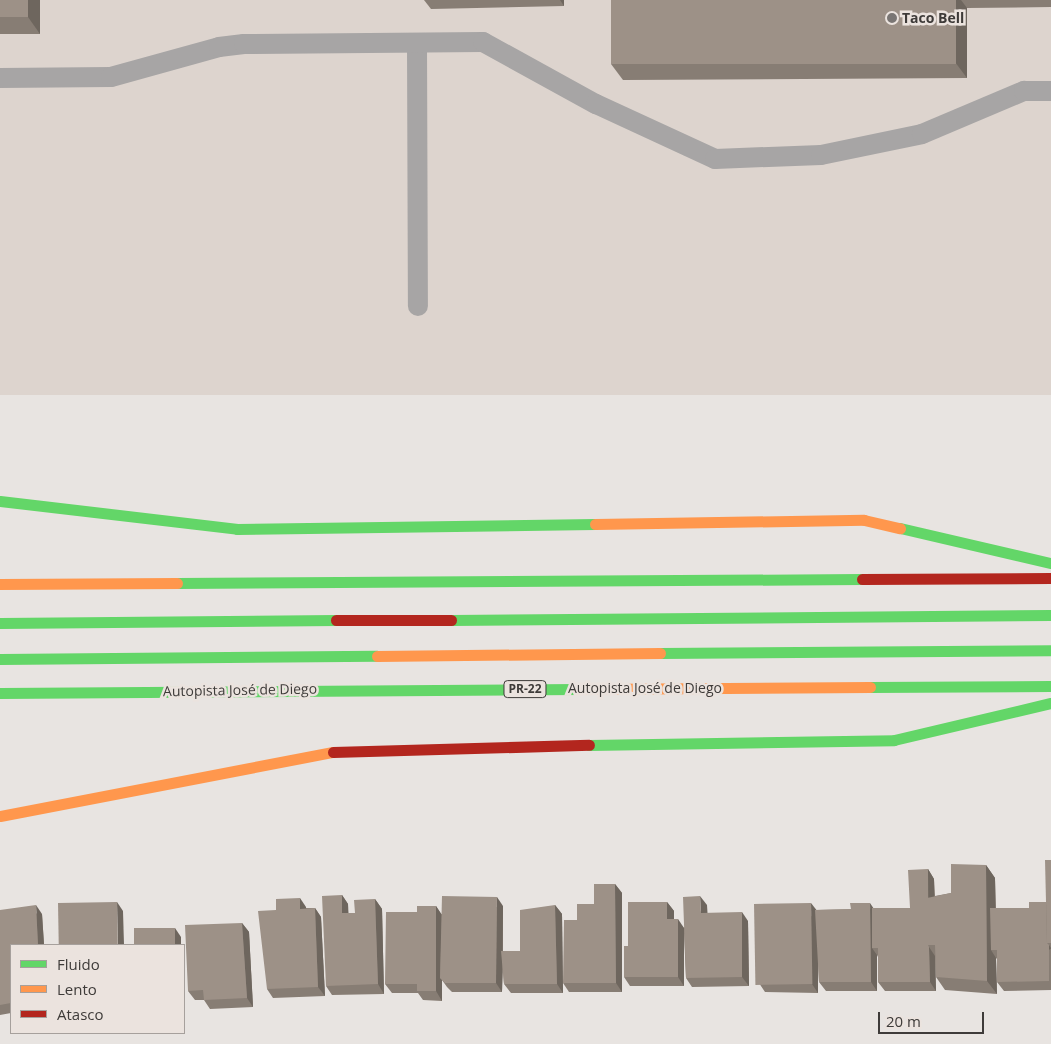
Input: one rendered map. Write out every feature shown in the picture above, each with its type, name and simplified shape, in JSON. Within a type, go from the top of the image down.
[{"type":"highway","points":[[0,501],[237,529],[864,520],[1051,563]]},
{"type":"highway","points":[[0,584],[1051,578]]},
{"type":"highway","points":[[0,624],[1051,615]]},
{"type":"highway","points":[[0,660],[1051,650]]},
{"type":"highway","name":"Autopista José de Diego","points":[[0,694],[1051,686]]},
{"type":"highway","points":[[0,816],[298,756],[366,748],[894,740],[1051,703]]},
{"type":"lane","points":[[0,78],[111,77],[219,46],[244,44],[484,42],[596,104],[715,159],[821,155],[922,134],[1024,91],[1051,91]]},
{"type":"lane","points":[[417,44],[418,306]]},
{"type":"shaded area","points":[[0,0],[1051,0],[1051,395],[0,395]]},
{"type":"building","points":[[0,0],[28,0],[28,17],[0,17]]},
{"type":"building","points":[[611,0],[956,0],[956,64],[611,64]]},
{"type":"building","points":[[1045,860],[1051,860],[1051,943],[1047,943]]},
{"type":"building","points":[[951,864],[986,865],[987,981],[936,977],[935,945],[928,945],[927,898],[951,893]]},
{"type":"building","points":[[928,869],[930,982],[878,982],[878,948],[872,948],[872,908],[910,908],[908,870]]},
{"type":"building","points":[[594,884],[615,884],[616,983],[563,983],[564,920],[577,920],[577,904],[594,904]]},
{"type":"building","points":[[342,895],[342,913],[355,913],[354,900],[375,899],[378,984],[326,986],[322,896]]},
{"type":"building","points":[[442,896],[497,897],[496,983],[445,983],[440,978]]},
{"type":"building","points":[[700,896],[701,913],[742,912],[742,977],[686,978],[683,897]]},
{"type":"building","points":[[300,898],[300,909],[315,908],[318,987],[267,989],[258,911],[276,910],[276,899]]},
{"type":"building","points":[[117,902],[118,944],[59,944],[58,903]]},
{"type":"building","points":[[628,902],[667,902],[667,919],[678,919],[678,977],[624,977],[624,946],[628,946]]},
{"type":"building","points":[[1029,902],[1046,902],[1049,981],[997,982],[997,950],[991,950],[990,908],[1029,908]]},
{"type":"building","points":[[811,903],[812,984],[755,985],[754,904]]},
{"type":"building","points":[[850,903],[870,903],[871,982],[819,982],[815,910],[851,909]]},
{"type":"building","points":[[36,905],[38,944],[10,944],[10,1003],[0,1005],[0,910]]},
{"type":"building","points":[[555,905],[557,984],[504,984],[501,951],[520,951],[520,910]]},
{"type":"building","points":[[417,906],[436,906],[436,991],[417,991],[417,984],[385,984],[386,912],[417,912]]},
{"type":"building","points":[[242,923],[247,998],[204,1000],[203,990],[188,991],[185,925]]},
{"type":"building","points":[[134,928],[175,928],[175,944],[134,944]]},
{"type":"traffic: fast","points":[[0,501],[237,529],[595,524]]},
{"type":"traffic: fast","points":[[900,528],[1051,563]]},
{"type":"traffic: fast","points":[[177,583],[862,579]]},
{"type":"traffic: fast","points":[[451,620],[1051,615]]},
{"type":"traffic: fast","points":[[0,623],[336,620]]},
{"type":"traffic: fast","points":[[660,653],[1051,650]]},
{"type":"traffic: fast","points":[[0,659],[377,656]]},
{"type":"traffic: fast","points":[[870,687],[1051,686]]},
{"type":"traffic: fast","points":[[0,693],[578,689]]},
{"type":"traffic: fast","points":[[589,745],[894,740],[1051,703]]},
{"type":"traffic: slow","points":[[595,524],[864,520],[900,528]]},
{"type":"traffic: slow","points":[[0,584],[177,583]]},
{"type":"traffic: slow","points":[[377,656],[660,653]]},
{"type":"traffic: slow","points":[[578,689],[870,687]]},
{"type":"traffic: slow","points":[[0,816],[333,752]]},
{"type":"traffic: jam","points":[[862,579],[1051,578]]},
{"type":"traffic: jam","points":[[336,620],[451,620]]},
{"type":"traffic: jam","points":[[333,752],[589,745]]},
{"type":"place","name":"Taco Bell","points":[[892,18]]}]
